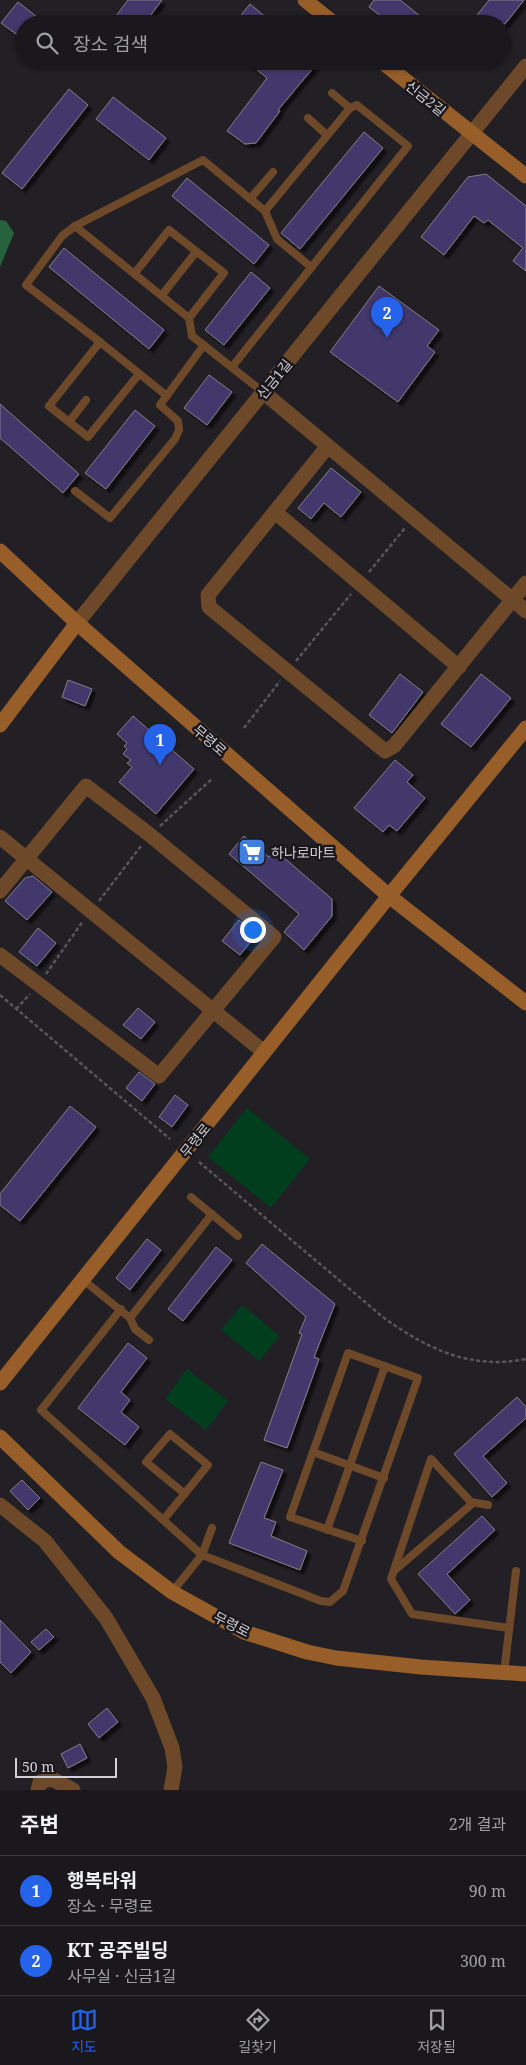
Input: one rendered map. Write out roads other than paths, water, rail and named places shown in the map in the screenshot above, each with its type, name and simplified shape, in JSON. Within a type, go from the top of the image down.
[{"type":"street","points":[[305,0],[324,15]]},
{"type":"street","name":"신금1길","points":[[77,623],[526,66]]},
{"type":"street","name":"신금2길","points":[[392,70],[471,134]]},
{"type":"street","points":[[471,134],[526,176]]},
{"type":"street","points":[[264,392],[526,611]]},
{"type":"street","points":[[328,446],[208,595],[209,607],[385,751],[394,746],[526,583]]},
{"type":"street","points":[[275,512],[459,666]]},
{"type":"street","name":"무령로","points":[[0,551],[77,623],[389,896],[526,1003]]},
{"type":"street","points":[[0,725],[16,708],[77,623]]},
{"type":"street","name":"무령로","points":[[0,1383],[389,896],[526,728]]},
{"type":"street","points":[[0,891],[86,786],[150,835],[274,937],[159,1076],[0,955]]},
{"type":"street","points":[[0,837],[264,1052]]},
{"type":"street","name":"무령로","points":[[0,1437],[119,1552],[172,1592],[244,1632],[307,1652],[336,1658],[421,1668],[526,1674]]},
{"type":"street","points":[[0,1504],[46,1541],[106,1618],[153,1698],[172,1748],[175,1767],[171,1790]]},
{"type":"street","points":[[38,1790],[40,1782],[52,1779],[73,1790]]},
{"type":"lane","points":[[332,94],[350,108]]},
{"type":"lane","points":[[232,367],[408,146],[357,106],[350,108],[265,211]]},
{"type":"lane","points":[[308,118],[328,135]]},
{"type":"lane","points":[[167,396],[26,285],[62,236],[75,226],[203,160],[265,211],[277,239],[311,267]]},
{"type":"lane","points":[[250,199],[273,172]]},
{"type":"lane","points":[[75,226],[189,318],[192,336],[264,392]]},
{"type":"lane","points":[[135,273],[169,230],[224,273],[189,318]]},
{"type":"lane","points":[[162,295],[196,252]]},
{"type":"lane","points":[[100,342],[49,406],[88,437],[139,374]]},
{"type":"lane","points":[[76,491],[110,518],[175,439],[179,430],[178,421],[160,405],[204,346]]},
{"type":"lane","points":[[69,422],[86,400]]},
{"type":"lane","points":[[191,1197],[238,1236]]},
{"type":"lane","points":[[130,1318],[212,1214]]},
{"type":"lane","points":[[82,1279],[130,1318],[135,1329],[150,1340]]},
{"type":"lane","points":[[121,1310],[41,1410],[202,1555],[321,1601],[330,1602],[343,1592],[362,1541],[418,1378],[348,1353],[290,1517],[362,1541]]},
{"type":"lane","points":[[327,1530],[384,1366]]},
{"type":"lane","points":[[164,1519],[185,1494],[208,1465],[170,1434],[146,1462],[185,1494]]},
{"type":"lane","points":[[313,1452],[384,1478]]},
{"type":"lane","points":[[488,1505],[473,1503],[431,1459],[391,1579],[412,1614],[509,1628]]},
{"type":"lane","points":[[394,1570],[473,1503]]},
{"type":"lane","points":[[172,1592],[202,1555],[212,1528]]},
{"type":"lane","points":[[504,1673],[516,1571]]},
{"type":"place","name":"KT 공주빌딩","points":[[387,338]]},
{"type":"place","name":"행복타워","points":[[160,765]]},
{"type":"place","name":"하나로마트","points":[[252,852]]}]
